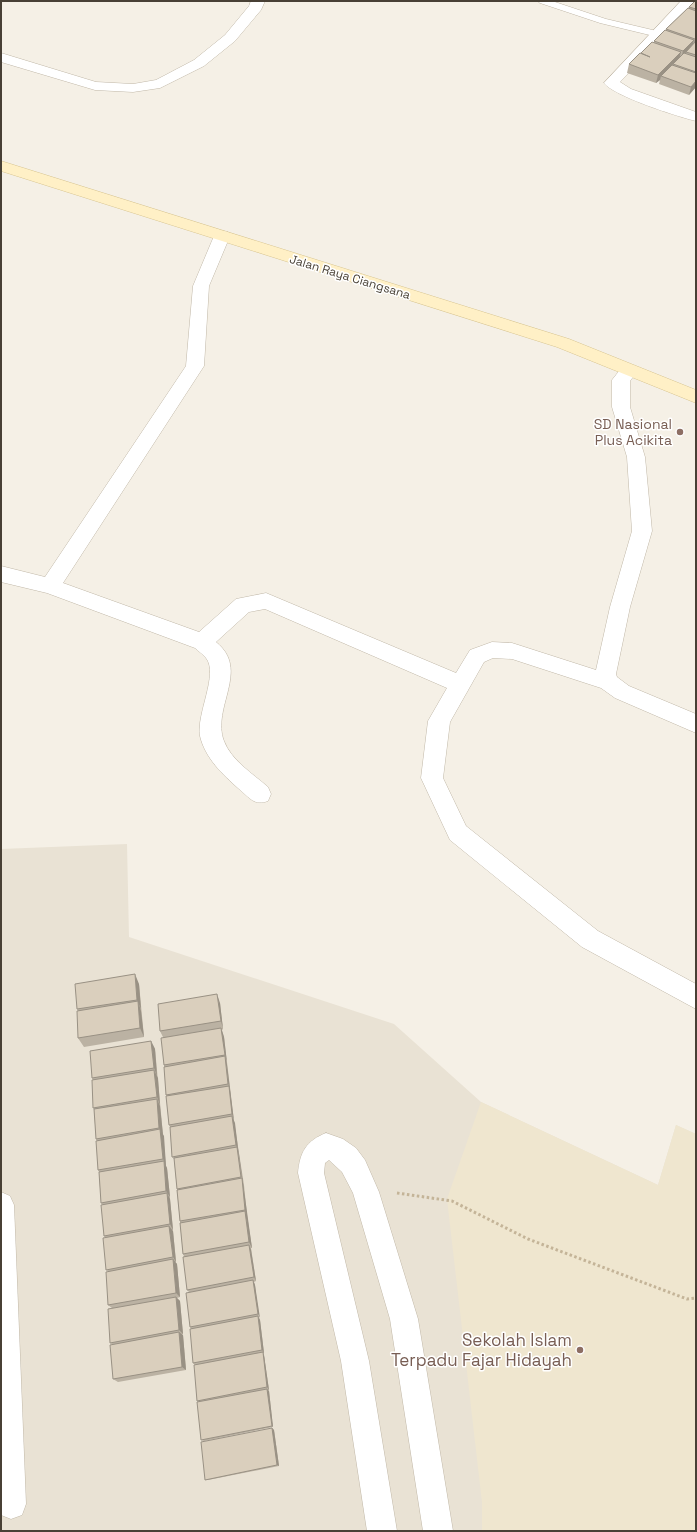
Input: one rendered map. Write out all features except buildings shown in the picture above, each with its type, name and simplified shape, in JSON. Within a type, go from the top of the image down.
[{"type":"main road","name":"Jalan Raya Ciangsana","points":[[1,166],[563,343],[696,397]]},
{"type":"street","points":[[1,57],[95,86],[134,88],[160,84],[199,63],[230,38],[256,7],[258,1]]},
{"type":"street","points":[[689,1],[611,82],[626,92],[690,115],[696,101]]},
{"type":"street","points":[[50,586],[195,366],[200,286],[222,236]]},
{"type":"street","points":[[608,682],[606,674],[607,666],[618,614],[642,531],[636,457],[622,407],[621,380],[629,370]]},
{"type":"street","points":[[1,574],[50,586],[202,642],[211,647],[218,655],[220,666],[216,698],[211,721],[211,735],[218,753],[260,794]]},
{"type":"street","points":[[202,642],[243,605],[266,601],[460,684]]},
{"type":"street","points":[[696,724],[622,692],[608,682],[512,651],[492,650],[477,656],[439,721],[432,778],[458,833],[590,938],[696,997]]},
{"type":"street","points":[[382,1531],[355,1361],[311,1173],[312,1161],[317,1152],[326,1146],[337,1148],[349,1159],[358,1172],[366,1192],[404,1319],[438,1531]]},
{"type":"street","points":[[1,1205],[2,1311],[11,1504]]},
{"type":"lane","points":[[543,1],[603,21],[658,34]]},
{"type":"path","points":[[366,1192],[385,1191],[452,1201],[528,1239],[687,1299],[696,1298]]},
{"type":"shaded area","points":[[127,844],[129,937],[394,1024],[481,1102],[658,1185],[676,1125],[696,1134],[696,1531],[1,1531],[1,849]]},
{"type":"shaded area","name":"Sekolah Islam Terpadu Fajar Hidayah","points":[[481,1102],[658,1185],[676,1125],[696,1134],[696,1531],[482,1531],[482,1502],[447,1199]]},
{"type":"place","name":"SD Nasional Plus Acikita","points":[[680,432]]},
{"type":"place","name":"Sekolah Islam Terpadu Fajar Hidayah","points":[[580,1350]]}]
